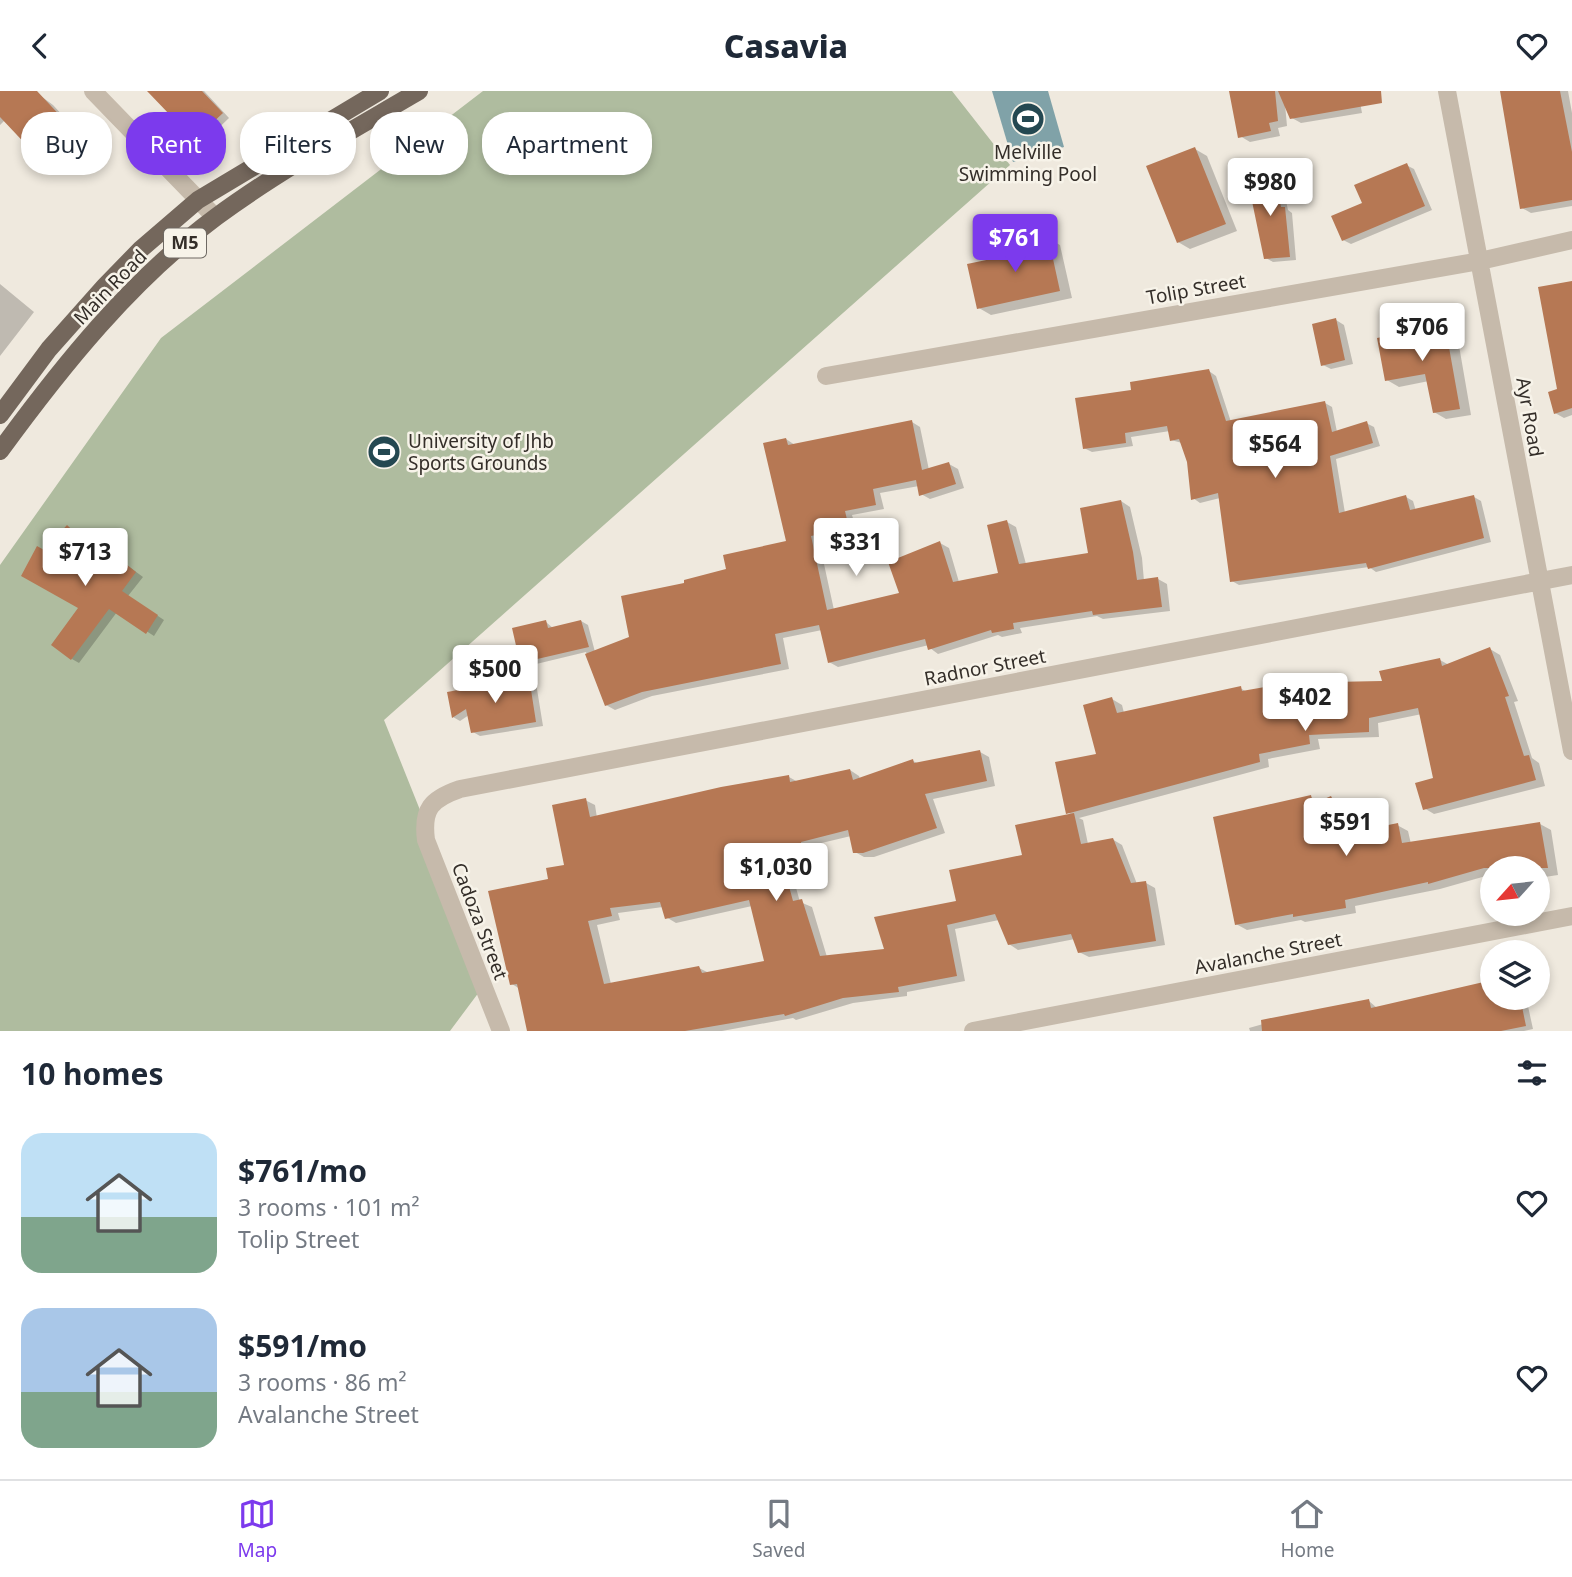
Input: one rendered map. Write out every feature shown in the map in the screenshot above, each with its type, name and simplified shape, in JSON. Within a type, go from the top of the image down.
[{"type":"main road","name":"Main Road","points":[[0,415],[49,348],[105,286],[141,249],[198,200],[380,91]]},
{"type":"main road","name":"Main Road","points":[[0,450],[42,393],[106,319],[157,268],[215,218],[317,151],[419,91]]},
{"type":"street","points":[[93,91],[215,218]]},
{"type":"street","name":"Ayr Road","points":[[1447,91],[1572,751]]},
{"type":"street","name":"Tolip Street","points":[[827,376],[1480,261],[1572,240]]},
{"type":"street","name":"Radnor Street","points":[[425,826],[427,812],[434,803],[442,796],[460,789],[1572,575]]},
{"type":"street","name":"Cadoza Street","points":[[425,826],[430,851],[501,1031]]},
{"type":"street","name":"Avalanche Street","points":[[973,1031],[1572,916]]},
{"type":"green space","name":"University of Jhb Sports Grounds","points":[[483,91],[952,91],[1010,165],[384,720],[488,980],[450,1031],[0,1031],[0,565],[161,338],[373,175],[468,175],[468,112],[456,112]]},
{"type":"water","name":"Melville Swimming Pool","points":[[992,91],[1048,91],[1064,147],[1013,162]]},
{"type":"building","points":[[0,91],[37,91],[57,112],[21,112],[21,139],[0,117]]},
{"type":"building","points":[[147,91],[202,91],[222,112],[167,112]]},
{"type":"building","points":[[1229,91],[1275,91],[1278,121],[1269,123],[1271,131],[1238,138]]},
{"type":"building","points":[[1278,91],[1381,91],[1382,103],[1290,119]]},
{"type":"building","points":[[1500,91],[1560,91],[1572,152],[1572,200],[1520,209]]},
{"type":"building","points":[[1195,147],[1226,224],[1177,243],[1146,166]]},
{"type":"building","points":[[1407,163],[1425,206],[1342,241],[1331,216],[1362,203],[1354,185]]},
{"type":"building","points":[[1275,176],[1281,207],[1285,207],[1290,257],[1264,259],[1248,182]]},
{"type":"building","points":[[1048,236],[1060,291],[977,309],[967,264],[996,258],[994,247]]},
{"type":"building","points":[[1572,281],[1572,408],[1554,414],[1548,392],[1557,389],[1538,287]]},
{"type":"building","points":[[1336,318],[1345,360],[1321,366],[1312,324]]},
{"type":"building","points":[[1445,325],[1460,409],[1433,413],[1425,374],[1385,381],[1377,338]]},
{"type":"building","points":[[1209,369],[1226,421],[1325,401],[1332,432],[1367,421],[1373,443],[1330,456],[1339,513],[1406,495],[1410,510],[1474,495],[1484,538],[1368,569],[1366,563],[1230,582],[1218,493],[1191,500],[1187,462],[1179,439],[1170,441],[1167,426],[1125,433],[1126,443],[1083,449],[1075,398],[1131,390],[1130,382]]},
{"type":"building","points":[[912,420],[922,470],[949,462],[956,484],[919,496],[916,480],[873,489],[876,505],[845,511],[849,528],[811,536],[827,610],[899,593],[888,562],[940,541],[953,582],[998,573],[987,525],[1007,520],[1019,564],[1088,553],[1080,508],[1121,500],[1137,580],[1158,577],[1162,607],[1093,615],[1092,611],[1013,623],[1014,629],[992,633],[991,630],[928,650],[925,639],[828,663],[819,625],[775,634],[781,664],[642,692],[605,706],[585,654],[629,637],[621,596],[684,583],[684,580],[726,569],[723,555],[786,541],[763,443],[786,438],[788,445]]},
{"type":"building","points":[[67,525],[110,566],[117,557],[136,572],[122,591],[158,615],[146,634],[109,609],[71,660],[51,645],[78,608],[21,576],[37,546],[44,550]]},
{"type":"building","points":[[546,620],[548,628],[581,620],[589,647],[520,663],[512,628]]},
{"type":"building","points":[[1490,647],[1509,696],[1505,697],[1524,756],[1529,755],[1536,780],[1423,810],[1415,783],[1433,778],[1418,708],[1369,718],[1369,732],[1309,735],[1310,744],[1259,754],[1260,762],[1066,814],[1055,762],[1096,754],[1083,705],[1112,697],[1117,713],[1241,686],[1242,691],[1277,685],[1279,695],[1332,682],[1382,681],[1379,671],[1440,658],[1442,666]]},
{"type":"building","points":[[529,677],[536,722],[471,733],[466,709],[452,718],[447,692]]},
{"type":"building","points":[[980,750],[987,781],[925,794],[937,828],[863,853],[853,853],[848,830],[801,842],[806,873],[787,879],[793,901],[802,899],[820,956],[884,949],[874,917],[956,901],[949,870],[1022,855],[1015,825],[1074,813],[1081,844],[1113,838],[1131,883],[1146,881],[1156,941],[1078,953],[1071,934],[1008,945],[995,914],[947,925],[957,976],[898,987],[899,992],[843,998],[785,1016],[784,1014],[685,1031],[527,1031],[517,984],[510,985],[488,891],[548,879],[546,868],[564,865],[552,805],[586,798],[590,817],[721,787],[789,775],[790,782],[850,769],[853,780],[913,759],[914,763]],"holes":[[[749,900],[764,961],[702,973],[699,966],[604,984],[588,921],[612,916],[610,908],[660,902],[665,919]]]},
{"type":"building","points":[[1311,795],[1313,804],[1331,796],[1349,833],[1398,823],[1402,843],[1540,822],[1546,856],[1480,856],[1480,869],[1428,884],[1345,900],[1346,908],[1235,925],[1213,817]]},
{"type":"building","points":[[1480,983],[1480,1010],[1523,1010],[1526,1026],[1501,1031],[1262,1031],[1261,1020],[1369,999],[1371,1008]]},
{"type":"place","name":"Melville Swimming Pool","points":[[1028,119]]},
{"type":"place","name":"University of Jhb Sports Grounds","points":[[384,452]]}]
